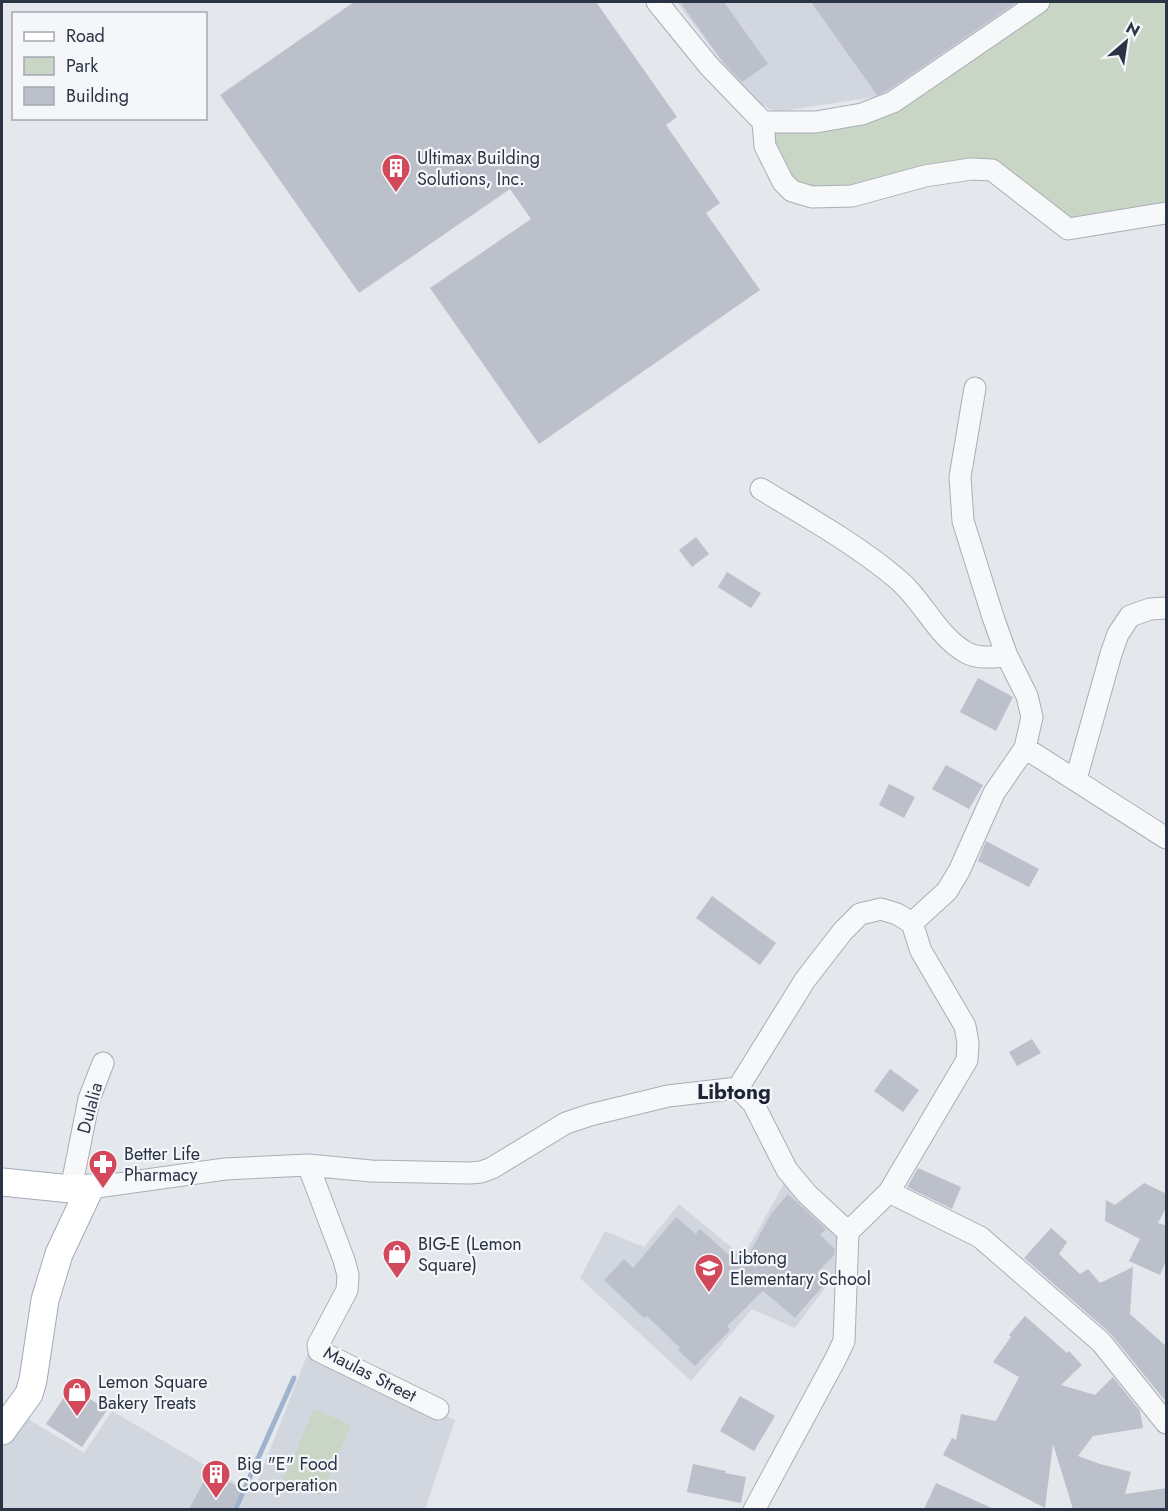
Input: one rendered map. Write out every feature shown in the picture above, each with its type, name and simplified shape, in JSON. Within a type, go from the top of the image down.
[{"type":"main road","points":[[2,1182],[80,1188],[45,1300],[29,1394],[2,1431]]},
{"type":"street","points":[[657,2],[709,66],[764,122],[765,146],[783,182],[792,191],[812,197],[852,196],[925,176],[971,169],[992,170],[1068,229],[1167,213]]},
{"type":"street","points":[[764,122],[816,122],[862,114],[893,102],[1039,2]]},
{"type":"street","points":[[912,923],[947,891],[959,871],[994,793],[1025,748],[1032,717],[1027,696],[1007,656],[993,617],[963,521],[960,477],[975,388]]},
{"type":"street","points":[[761,489],[850,544],[898,578],[949,641],[969,654],[990,658],[1007,656]]},
{"type":"street","points":[[1076,778],[1118,634],[1130,616],[1150,609],[1167,608]]},
{"type":"street","points":[[1025,748],[1167,837]]},
{"type":"street","points":[[738,1088],[804,980],[843,931],[860,914],[881,909],[897,914],[912,923],[921,951],[965,1026],[968,1043],[967,1060],[889,1192],[848,1232],[844,1341],[754,1509]]},
{"type":"street","name":"Dulalia","points":[[80,1188],[89,1099],[104,1063]]},
{"type":"street","points":[[80,1188],[225,1169],[308,1165],[371,1171],[481,1172],[492,1168],[566,1123],[590,1115],[668,1096],[738,1088]]},
{"type":"street","points":[[738,1088],[753,1103],[787,1170],[807,1194],[848,1232]]},
{"type":"street","name":"Maulas Street","points":[[308,1165],[348,1275],[347,1290],[318,1345],[319,1351],[438,1409]]},
{"type":"street","points":[[889,1192],[980,1237],[1101,1342],[1167,1423]]},
{"type":"shaded area","points":[[677,2],[1031,2],[880,96],[776,112],[748,98]]},
{"type":"shaded area","name":"Libtong Elementary School","points":[[786,1180],[838,1231],[837,1272],[795,1328],[752,1309],[691,1381],[580,1278],[605,1231],[644,1247],[679,1204],[743,1257]]},
{"type":"shaded area","points":[[308,1353],[455,1420],[425,1509],[2,1509],[2,1447],[25,1417],[84,1453],[112,1411],[253,1493]]},
{"type":"green space","points":[[1039,2],[1166,2],[1166,213],[1068,229],[992,170],[852,196],[792,191],[763,122],[862,114]]},
{"type":"green space","points":[[314,1409],[351,1425],[320,1496],[283,1480]]},
{"type":"building","points":[[354,2],[596,2],[677,117],[666,125],[720,203],[706,213],[760,290],[539,444],[430,288],[531,219],[510,189],[359,293],[220,95]]},
{"type":"building","points":[[680,2],[724,2],[768,64],[742,82],[723,62]]},
{"type":"building","points":[[811,2],[1017,2],[887,91],[877,95]]},
{"type":"building","points":[[696,537],[709,554],[692,567],[679,550]]},
{"type":"building","points":[[727,572],[761,593],[751,608],[718,587]]},
{"type":"building","points":[[978,678],[1013,697],[996,731],[960,712]]},
{"type":"building","points":[[946,765],[983,785],[969,809],[932,789]]},
{"type":"building","points":[[889,784],[915,797],[904,818],[879,805]]},
{"type":"building","points":[[986,841],[1039,869],[1029,887],[978,861]]},
{"type":"building","points":[[712,896],[776,943],[760,965],[696,918]]},
{"type":"building","points":[[1032,1039],[1041,1053],[1017,1066],[1009,1052]]},
{"type":"building","points":[[890,1069],[919,1090],[903,1112],[874,1091]]},
{"type":"building","points":[[918,1168],[961,1187],[952,1209],[907,1187]]},
{"type":"building","points":[[1144,1183],[1167,1194],[1167,1206],[1158,1223],[1167,1226],[1167,1258],[1160,1275],[1129,1261],[1140,1239],[1105,1221],[1106,1200],[1115,1205]]},
{"type":"building","name":"Libtong Elementary School","points":[[788,1194],[826,1229],[820,1235],[835,1249],[834,1255],[818,1272],[828,1280],[795,1318],[763,1291],[727,1326],[730,1330],[695,1366],[647,1316],[644,1318],[604,1280],[624,1259],[633,1268],[676,1217],[696,1234],[700,1229],[742,1267],[771,1214]]},
{"type":"building","points":[[1051,1228],[1067,1242],[1059,1254],[1080,1274],[1088,1269],[1100,1283],[1133,1267],[1130,1314],[1167,1347],[1167,1403],[1110,1333],[1024,1258]]},
{"type":"building","points":[[1025,1316],[1067,1353],[1069,1351],[1082,1365],[1061,1385],[1095,1395],[1113,1377],[1140,1411],[1143,1428],[1093,1436],[1078,1456],[1131,1472],[1125,1494],[1167,1488],[1167,1509],[1073,1509],[1053,1444],[1045,1508],[943,1455],[952,1438],[956,1440],[961,1414],[996,1421],[1019,1377],[993,1362],[1011,1337],[1009,1335]]},
{"type":"building","name":"Lemon Square Bakery Treats","points":[[71,1387],[107,1410],[82,1447],[46,1424]]},
{"type":"building","points":[[740,1396],[775,1416],[754,1451],[720,1431]]},
{"type":"building","points":[[693,1464],[746,1477],[741,1503],[687,1492]]},
{"type":"building","name":"Big \"E\" Food Coorperation","points":[[209,1472],[242,1489],[232,1509],[189,1509]]},
{"type":"building","points":[[936,1483],[994,1509],[924,1509]]},
{"type":"waterway","points":[[235,1510],[294,1378]]},
{"type":"place","name":"Ultimax Building Solutions, Inc.","points":[[396,194]]},
{"type":"place","name":"Better Life Pharmacy","points":[[103,1190]]},
{"type":"place","name":"BIG-E (Lemon Square)","points":[[397,1280]]},
{"type":"place","name":"Libtong Elementary School","points":[[709,1294]]},
{"type":"place","name":"Lemon Square Bakery Treats","points":[[77,1418]]},
{"type":"place","name":"Big \"E\" Food Coorperation","points":[[216,1500]]},
{"type":"district","name":"Libtong","points":[[734,1092]]}]
